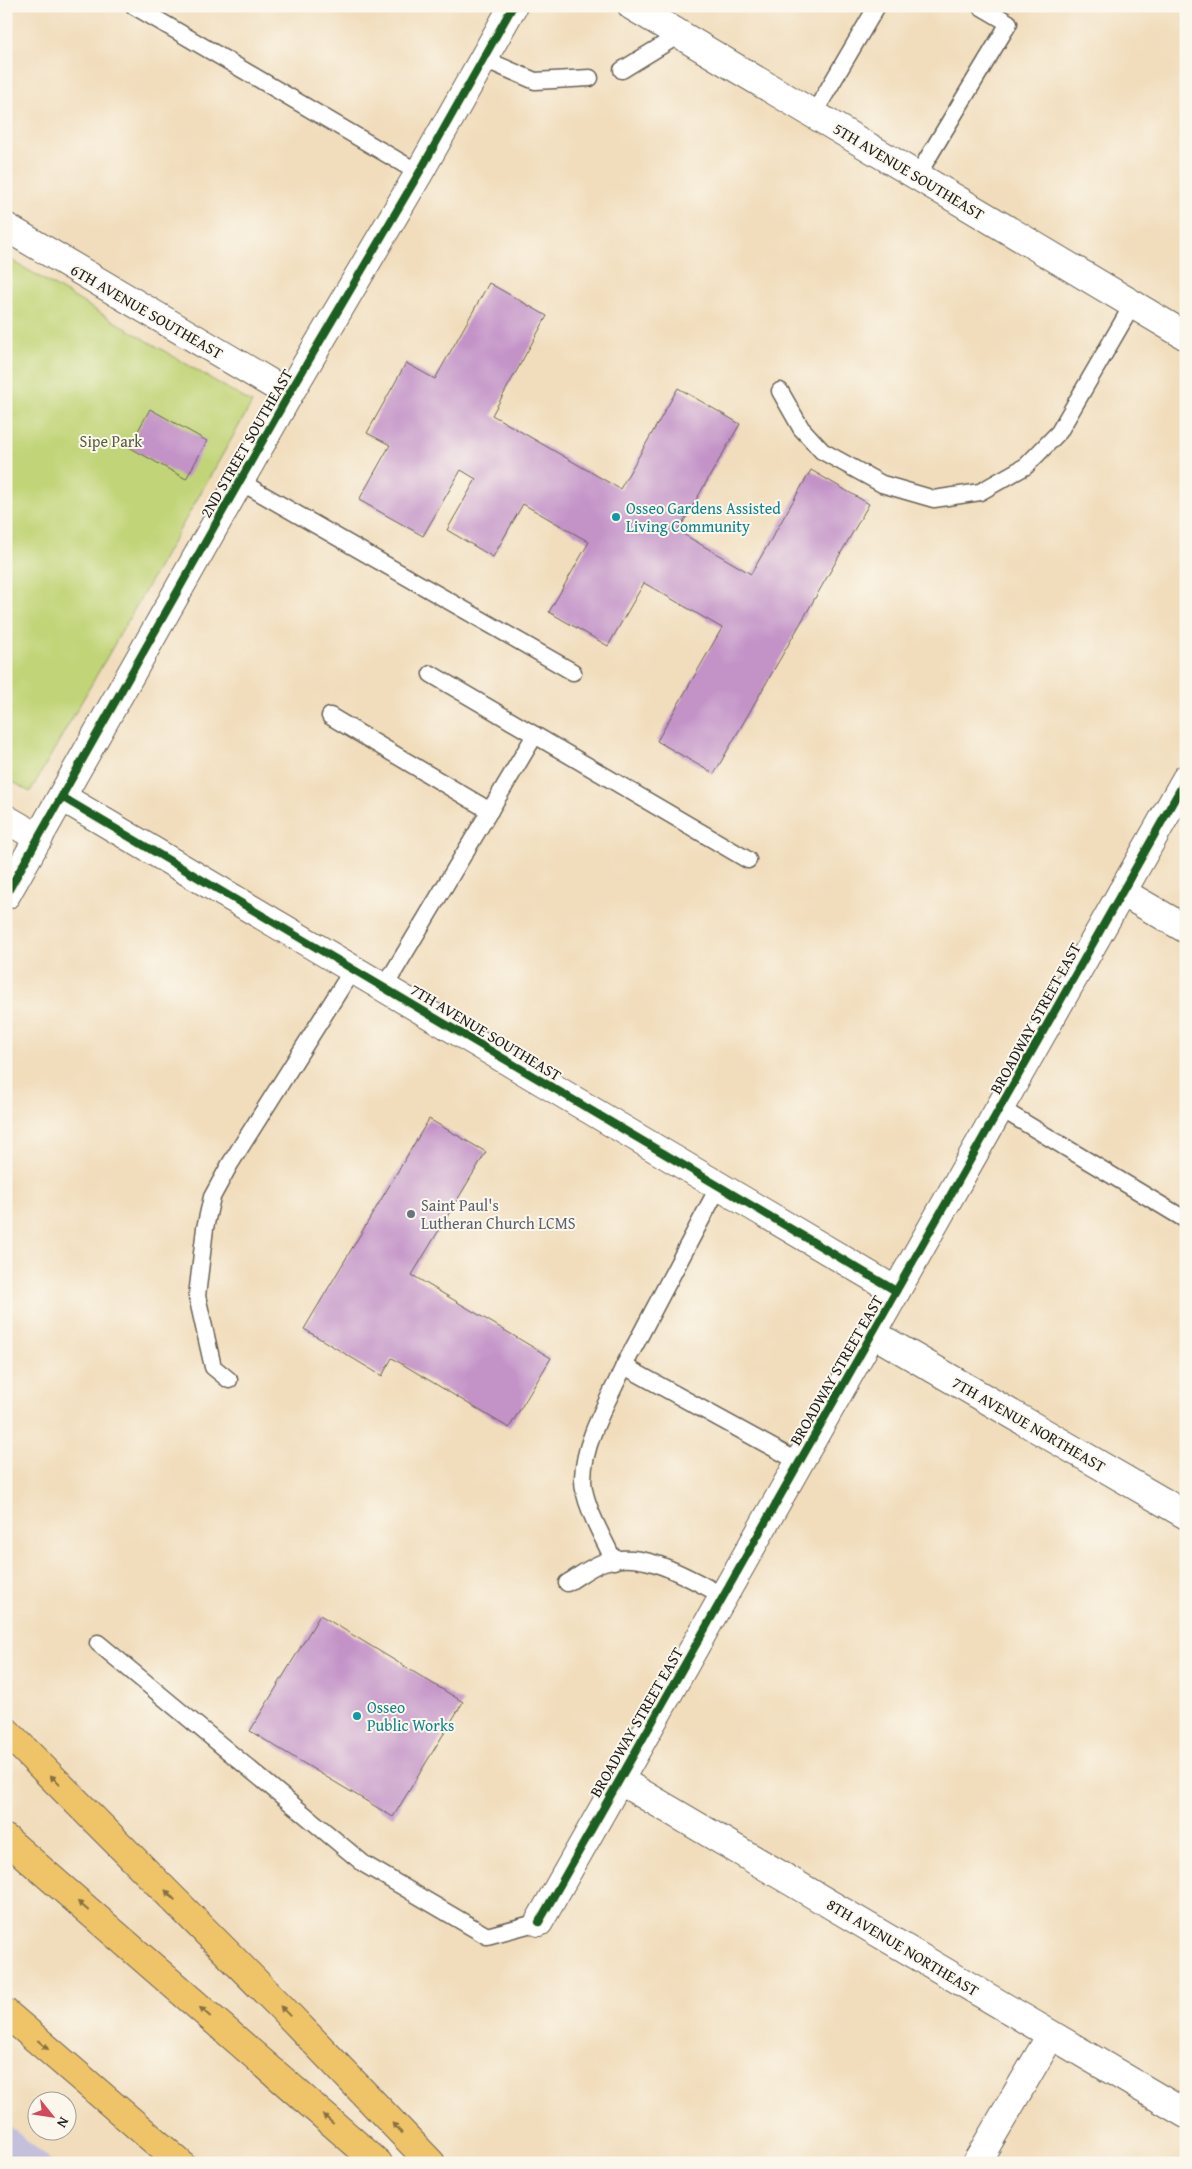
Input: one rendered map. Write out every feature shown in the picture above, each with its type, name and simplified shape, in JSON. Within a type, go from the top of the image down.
[{"type":"highway","points":[[6,1731],[280,2006],[431,2163]]},
{"type":"highway","points":[[6,1838],[378,2163]]},
{"type":"highway","points":[[6,2013],[180,2163]]},
{"type":"street","name":"2ND STREET SOUTHEAST","points":[[6,896],[239,481],[419,173],[513,6]]},
{"type":"street","name":"5TH AVENUE SOUTHEAST","points":[[632,6],[1186,336]]},
{"type":"street","name":"6TH AVENUE SOUTHEAST","points":[[6,228],[289,394]]},
{"type":"street","name":"BROADWAY STREET EAST","points":[[539,1922],[1186,779]]},
{"type":"street","name":"7TH AVENUE SOUTHEAST","points":[[62,797],[896,1291]]},
{"type":"street","points":[[6,819],[39,838]]},
{"type":"street","points":[[1122,892],[1186,929]]},
{"type":"street","name":"7TH AVENUE NORTHEAST","points":[[872,1333],[1186,1515]]},
{"type":"street","name":"8TH AVENUE NORTHEAST","points":[[619,1780],[1186,2114]]},
{"type":"street","points":[[976,2163],[1051,2035]]},
{"type":"lane","points":[[134,6],[419,173]]},
{"type":"lane","points":[[813,114],[877,6]]},
{"type":"lane","points":[[917,176],[1009,23],[980,6]]},
{"type":"lane","points":[[622,70],[679,35]]},
{"type":"lane","points":[[484,59],[535,82],[590,78]]},
{"type":"lane","points":[[780,391],[801,428],[822,450],[882,484],[934,499],[980,492],[1026,466],[1059,432],[1133,304]]},
{"type":"lane","points":[[239,481],[573,672]]},
{"type":"lane","points":[[431,674],[748,860]]},
{"type":"lane","points":[[330,716],[490,811]]},
{"type":"lane","points":[[384,988],[535,735]]},
{"type":"lane","points":[[229,1380],[213,1367],[197,1296],[205,1228],[212,1197],[230,1164],[353,970]]},
{"type":"lane","points":[[1000,1108],[1186,1220]]},
{"type":"lane","points":[[614,1561],[588,1500],[583,1479],[590,1443],[624,1366],[719,1186]]},
{"type":"lane","points":[[624,1366],[799,1462]]},
{"type":"lane","points":[[567,1584],[603,1562],[629,1559],[654,1563],[724,1596]]},
{"type":"lane","points":[[98,1643],[364,1864],[487,1936],[539,1922]]},
{"type":"shaded area","points":[[6,2123],[54,2163],[6,2163]]},
{"type":"green space","name":"Sipe Park","points":[[6,257],[252,403],[30,792],[6,778]]},
{"type":"building","name":"Osseo Gardens Assisted Living Community","points":[[489,283],[547,316],[492,415],[620,489],[678,388],[740,424],[678,531],[751,574],[811,470],[869,504],[714,774],[657,741],[722,628],[644,583],[608,646],[549,612],[589,542],[523,504],[493,557],[447,530],[476,479],[461,470],[423,536],[359,500],[390,445],[367,433],[406,363],[435,379]]},
{"type":"building","points":[[150,409],[207,441],[186,479],[129,447]]},
{"type":"building","name":"Saint Paul's Lutheran Church LCMS","points":[[429,1119],[486,1152],[412,1275],[551,1358],[509,1428],[392,1358],[382,1376],[304,1329]]},
{"type":"building","name":"Osseo Public Works","points":[[320,1615],[463,1702],[393,1817],[250,1731]]},
{"type":"cycle path","points":[[6,895],[289,394],[419,173],[513,6]]},
{"type":"cycle path","points":[[539,1922],[1186,779]]},
{"type":"cycle path","points":[[62,797],[896,1291]]},
{"type":"place","name":"Osseo Gardens Assisted Living Community","points":[[616,517]]},
{"type":"place","name":"Saint Paul's Lutheran Church LCMS","points":[[411,1214]]},
{"type":"place","name":"Osseo Public Works","points":[[357,1716]]}]
